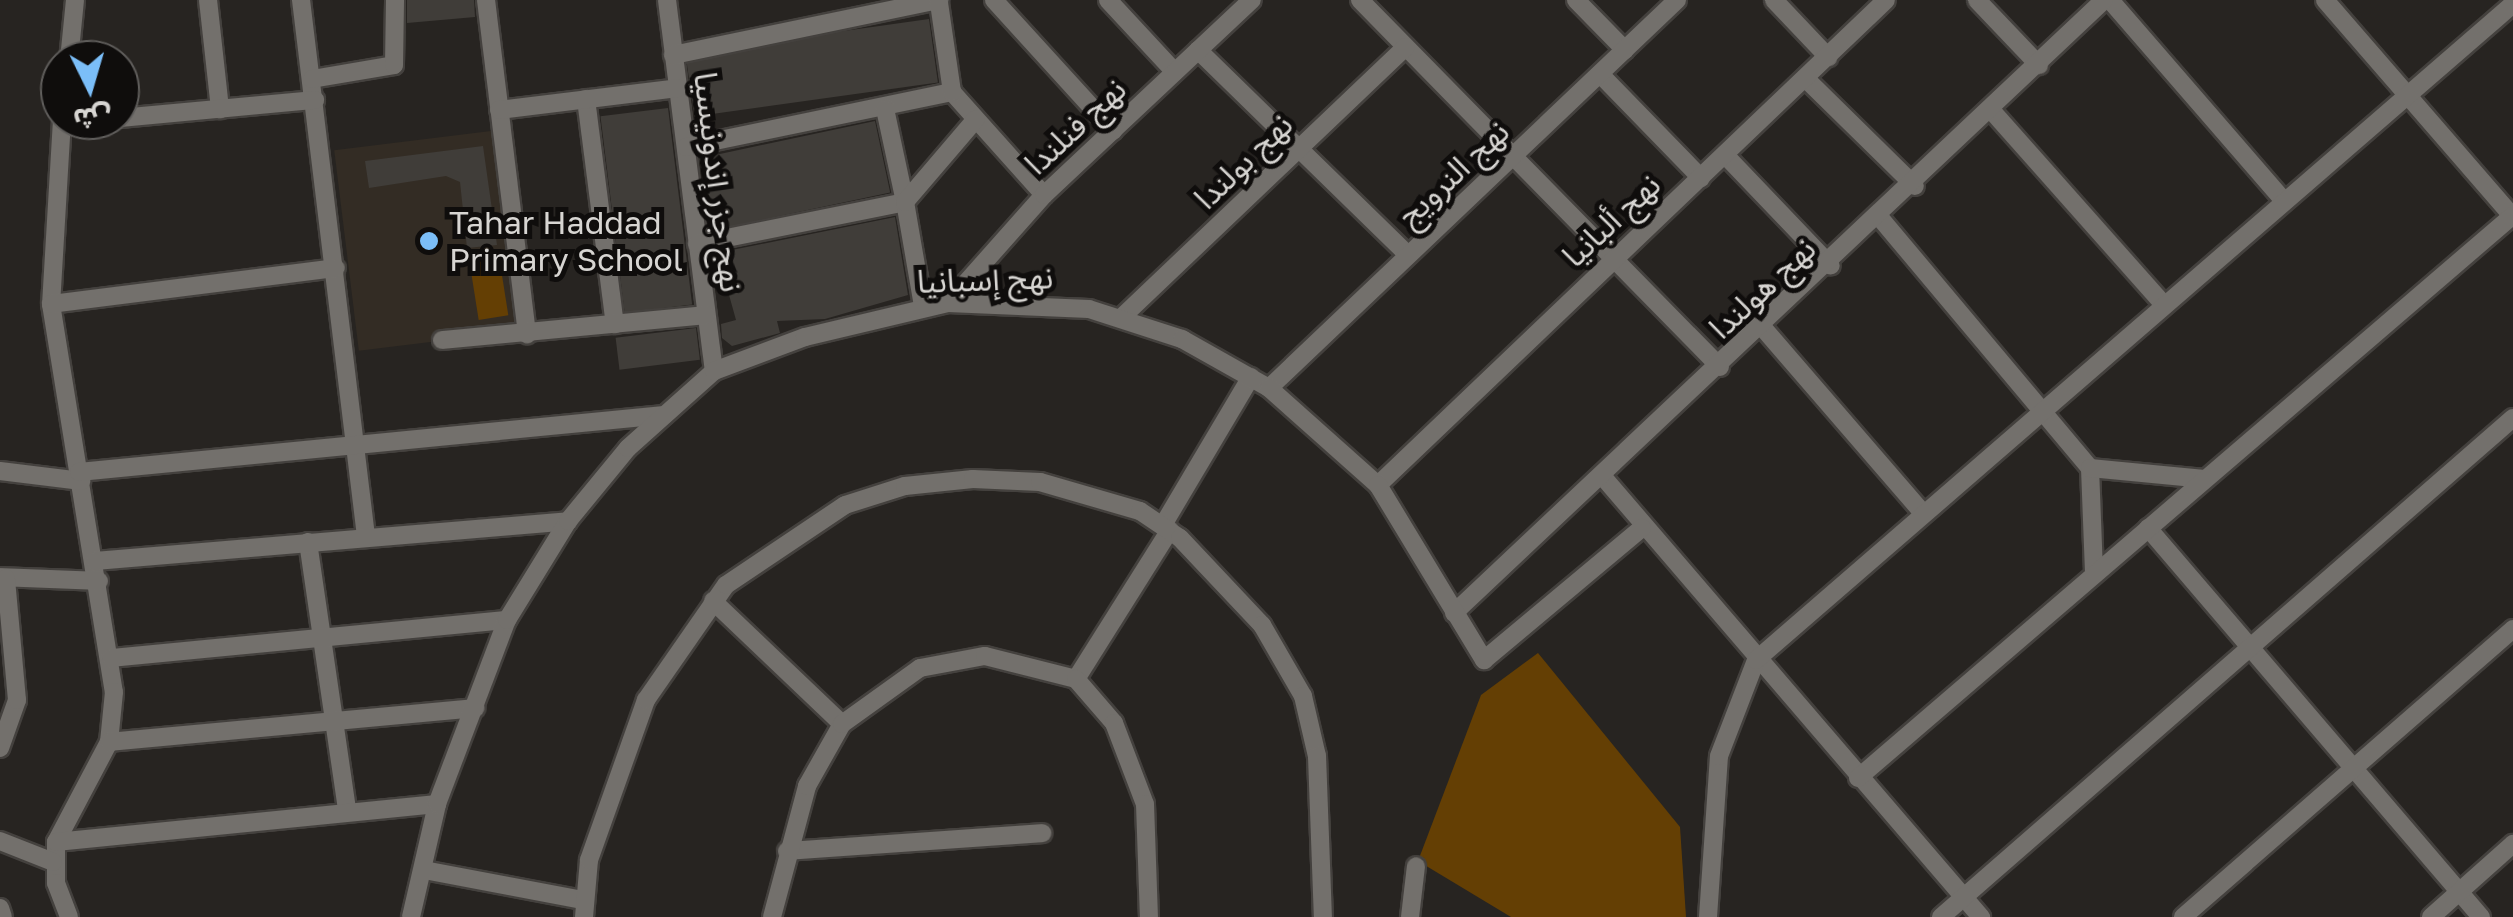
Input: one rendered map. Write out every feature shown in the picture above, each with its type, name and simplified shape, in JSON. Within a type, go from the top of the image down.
[{"type":"street","points":[[70,40],[75,0]]},
{"type":"street","points":[[208,0],[220,109]]},
{"type":"street","points":[[301,0],[366,536]]},
{"type":"street","points":[[312,78],[394,66],[395,0]]},
{"type":"street","points":[[486,0],[528,334]]},
{"type":"street","name":"نهج جزر إندونيسيا","points":[[666,0],[714,371]]},
{"type":"street","points":[[994,0],[1112,130]]},
{"type":"street","points":[[1108,0],[1175,72]]},
{"type":"street","points":[[1360,0],[1518,154],[1720,367]]},
{"type":"street","points":[[1576,0],[1624,50]]},
{"type":"street","name":"نهج النرويج","points":[[1268,388],[1677,0]]},
{"type":"street","points":[[1774,0],[1828,57]]},
{"type":"street","name":"نهج ألبانيا","points":[[1378,485],[1886,0]]},
{"type":"street","points":[[1977,0],[2039,64]]},
{"type":"street","points":[[2108,0],[2284,201]]},
{"type":"street","name":"نهج هولندا","points":[[1454,613],[1764,329],[2108,0]]},
{"type":"street","points":[[1858,778],[2094,571],[2512,216],[2409,92],[2325,0]]},
{"type":"street","points":[[673,55],[939,1],[952,92],[1044,195]]},
{"type":"street","name":"نهج فنلندا","points":[[948,303],[1044,195],[1198,50],[1241,3]]},
{"type":"street","points":[[1708,917],[1719,756],[1756,660],[1922,512],[2513,4]]},
{"type":"street","name":"نهج بولندا","points":[[1121,318],[1406,47]]},
{"type":"street","points":[[1198,50],[1408,256]]},
{"type":"street","points":[[1600,74],[1701,178]]},
{"type":"street","points":[[1806,78],[1915,186]]},
{"type":"street","points":[[499,110],[678,88]]},
{"type":"street","points":[[686,147],[885,109],[952,92]]},
{"type":"street","points":[[586,99],[616,324]]},
{"type":"street","points":[[140,116],[315,100]]},
{"type":"street","points":[[885,109],[923,306]]},
{"type":"street","points":[[1992,111],[2164,305]]},
{"type":"street","points":[[698,244],[905,202],[976,119]]},
{"type":"street","points":[[61,140],[50,304],[111,658],[109,742],[56,842],[54,862],[68,917]]},
{"type":"street","points":[[1725,155],[1831,266]]},
{"type":"street","points":[[1881,219],[2090,468],[2094,571]]},
{"type":"street","points":[[50,304],[336,268]]},
{"type":"street","name":"نهج إسبانيا","points":[[411,917],[437,804],[507,620],[568,521],[664,415],[714,371],[923,306],[1060,305],[1121,318],[1268,388],[1378,485],[1454,613],[1492,661],[1642,528]]},
{"type":"street","points":[[442,340],[706,315]]},
{"type":"street","points":[[1764,329],[1922,512]]},
{"type":"street","points":[[1076,679],[1167,528],[1251,377]]},
{"type":"street","points":[[0,472],[80,476],[356,444],[664,415]]},
{"type":"street","points":[[1941,917],[2513,418]]},
{"type":"street","points":[[2090,468],[2204,479]]},
{"type":"street","points":[[1604,478],[1642,528],[1981,917]]},
{"type":"street","points":[[424,870],[583,909],[646,700],[712,601],[791,534],[904,486],[1040,482],[1167,528],[1262,625],[1302,696],[1317,756],[1323,917]]},
{"type":"street","points":[[94,562],[568,521]]},
{"type":"street","points":[[2148,528],[2481,917]]},
{"type":"street","points":[[308,542],[347,810]]},
{"type":"street","points":[[0,748],[8,688],[3,578],[98,581]]},
{"type":"street","points":[[712,601],[842,724]]},
{"type":"street","points":[[111,658],[507,620]]},
{"type":"street","points":[[2184,917],[2513,629]]},
{"type":"street","points":[[772,917],[808,786],[842,724],[889,685],[953,659],[1018,658],[1076,679],[1114,723],[1138,773],[1148,917]]},
{"type":"street","points":[[109,742],[475,708]]},
{"type":"street","points":[[56,842],[437,804]]},
{"type":"street","points":[[787,852],[1042,833]]},
{"type":"street","points":[[0,841],[54,862]]},
{"type":"street","points":[[2431,917],[2513,844]]},
{"type":"street","points":[[1410,917],[1416,866]]},
{"type":"street","points":[[0,908],[3,917]]},
{"type":"shaded area","name":"Tahar Haddad Primary School","points":[[499,130],[524,330],[359,351],[334,150]]},
{"type":"shaded area","points":[[498,250],[508,315],[479,320],[468,255]]},
{"type":"shaded area","points":[[1538,653],[1680,827],[1686,917],[1511,917],[1418,861],[1481,695]]},
{"type":"building","points":[[407,0],[474,0],[475,17],[407,23]]},
{"type":"building","points":[[929,19],[938,82],[694,117],[685,53]]},
{"type":"building","points":[[668,108],[692,305],[625,313],[601,116]]},
{"type":"building","points":[[875,121],[890,192],[714,230],[699,158]]},
{"type":"building","points":[[483,146],[497,245],[467,248],[460,182],[446,176],[369,188],[365,161]]},
{"type":"building","points":[[895,217],[908,295],[825,319],[777,321],[780,333],[732,346],[722,338],[721,324],[736,320],[726,284],[716,285],[712,254]]},
{"type":"building","points":[[696,328],[700,360],[620,370],[616,338]]},
{"type":"place","name":"Tahar Haddad Primary School","points":[[429,241]]}]
